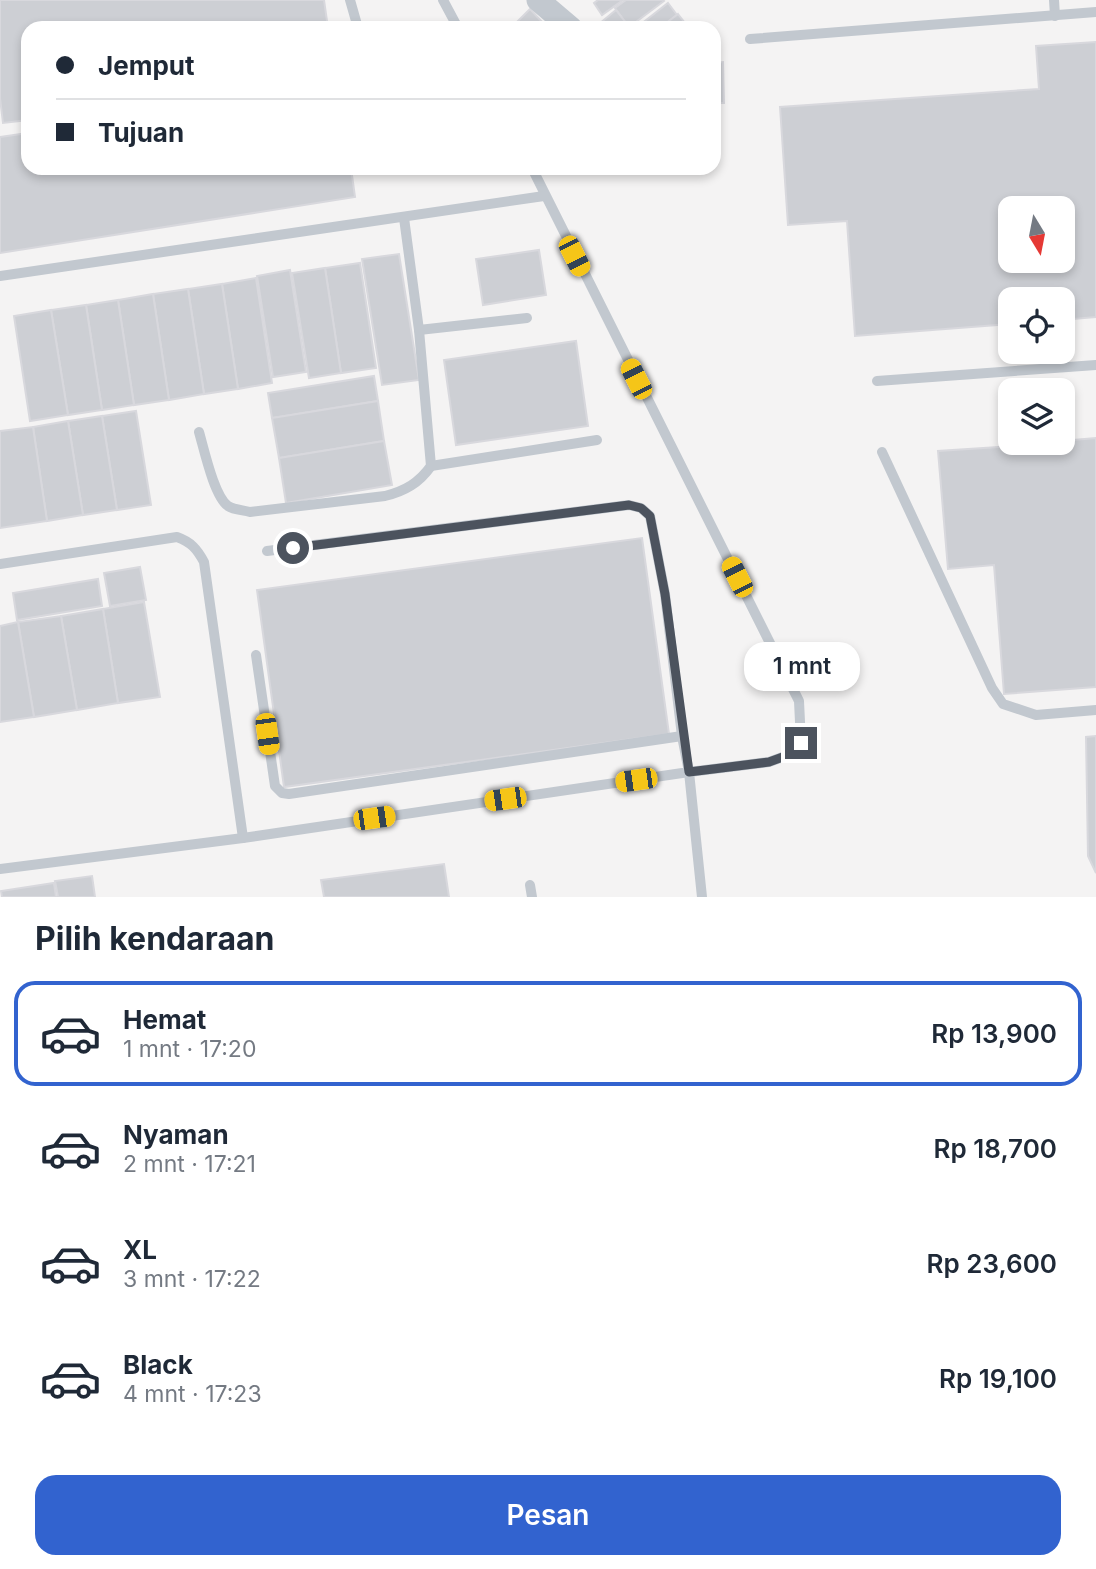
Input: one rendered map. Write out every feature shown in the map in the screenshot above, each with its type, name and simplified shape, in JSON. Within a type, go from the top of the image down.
[{"type":"street","points":[[538,0],[562,21]]},
{"type":"lane","points":[[350,0],[356,21]]},
{"type":"lane","points":[[443,0],[454,21]]},
{"type":"lane","points":[[1054,0],[1055,16]]},
{"type":"lane","points":[[750,39],[1096,12]]},
{"type":"lane","points":[[0,869],[243,838],[769,762],[791,754],[801,743],[800,701],[535,175]]},
{"type":"lane","points":[[0,276],[544,196]]},
{"type":"lane","points":[[199,432],[220,496],[229,507],[250,512],[385,496],[402,492],[424,476],[431,466],[419,330],[404,218]]},
{"type":"lane","points":[[419,330],[527,318]]},
{"type":"lane","points":[[877,381],[1096,365]]},
{"type":"lane","points":[[431,466],[597,440]]},
{"type":"lane","points":[[882,452],[992,688],[1003,704],[1036,715],[1096,710]]},
{"type":"lane","points":[[267,551],[629,505],[641,508],[650,516],[665,594],[682,736],[689,772],[702,897]]},
{"type":"lane","points":[[0,564],[177,537],[189,541],[198,551],[204,562],[243,838]]},
{"type":"lane","points":[[256,655],[275,786],[282,793],[682,736]]},
{"type":"lane","points":[[530,885],[532,897]]},
{"type":"building","points":[[0,0],[324,0],[327,21],[21,21],[21,121],[3,123],[0,98]]},
{"type":"building","points":[[598,0],[623,0],[602,15],[594,3]]},
{"type":"building","points":[[626,0],[664,1],[637,21],[625,21],[615,8]]},
{"type":"building","points":[[668,3],[677,15],[669,21],[645,21]]},
{"type":"building","points":[[530,9],[541,21],[518,21]]},
{"type":"building","points":[[616,10],[624,21],[603,21]]},
{"type":"building","points":[[678,14],[683,21],[669,21]]},
{"type":"building","points":[[1096,42],[1096,317],[1075,319],[1075,287],[998,287],[998,325],[855,336],[847,221],[788,225],[780,107],[1039,89],[1036,46]]},
{"type":"building","points":[[723,62],[724,103],[721,103]]},
{"type":"building","points":[[21,134],[21,175],[352,175],[355,197],[0,253],[0,137]]},
{"type":"building","points":[[539,250],[546,295],[483,305],[476,259]]},
{"type":"building","points":[[399,254],[419,380],[382,385],[362,259]]},
{"type":"building","points":[[360,263],[376,368],[341,373],[325,268]]},
{"type":"building","points":[[325,268],[341,373],[309,378],[292,273]]},
{"type":"building","points":[[290,270],[306,372],[273,377],[257,276]]},
{"type":"building","points":[[256,278],[272,383],[238,389],[222,284]]},
{"type":"building","points":[[222,284],[238,389],[204,394],[188,289]]},
{"type":"building","points":[[188,289],[204,394],[169,400],[153,294]]},
{"type":"building","points":[[153,294],[169,400],[134,405],[118,300]]},
{"type":"building","points":[[118,300],[134,405],[102,410],[86,305]]},
{"type":"building","points":[[86,305],[102,410],[68,415],[51,310]]},
{"type":"building","points":[[51,310],[68,415],[30,421],[14,316]]},
{"type":"building","points":[[576,341],[588,426],[456,445],[444,360]]},
{"type":"building","points":[[374,376],[378,401],[272,418],[268,393]]},
{"type":"building","points":[[378,401],[384,441],[279,458],[272,418]]},
{"type":"building","points":[[136,411],[151,505],[117,510],[102,416]]},
{"type":"building","points":[[102,416],[117,510],[83,515],[68,421]]},
{"type":"building","points":[[68,421],[83,515],[47,521],[33,427]]},
{"type":"building","points":[[33,427],[47,521],[0,528],[0,431]]},
{"type":"building","points":[[1096,438],[1096,687],[1004,694],[994,565],[948,569],[938,451],[998,447],[998,455],[1075,455],[1075,440]]},
{"type":"building","points":[[384,441],[392,485],[286,503],[279,458]]},
{"type":"building","points":[[642,538],[669,734],[284,787],[257,590]]},
{"type":"building","points":[[140,567],[146,600],[110,606],[104,573]]},
{"type":"building","points":[[98,579],[102,606],[17,620],[13,593]]},
{"type":"building","points":[[144,602],[160,697],[118,703],[103,609]]},
{"type":"building","points":[[103,609],[118,703],[77,710],[61,616]]},
{"type":"building","points":[[61,616],[77,710],[34,717],[18,622]]},
{"type":"building","points":[[18,622],[34,717],[0,722],[0,626]]},
{"type":"building","points":[[1096,736],[1096,873],[1088,856],[1086,737]]},
{"type":"building","points":[[444,864],[449,897],[324,897],[321,880]]},
{"type":"building","points":[[92,876],[95,897],[58,897],[55,881]]},
{"type":"building","points":[[54,883],[56,897],[2,897],[1,891]]},
{"type":"route","points":[[293,548],[629,505],[641,508],[650,516],[665,594],[682,736],[689,772],[769,762],[791,754],[801,743]]}]
